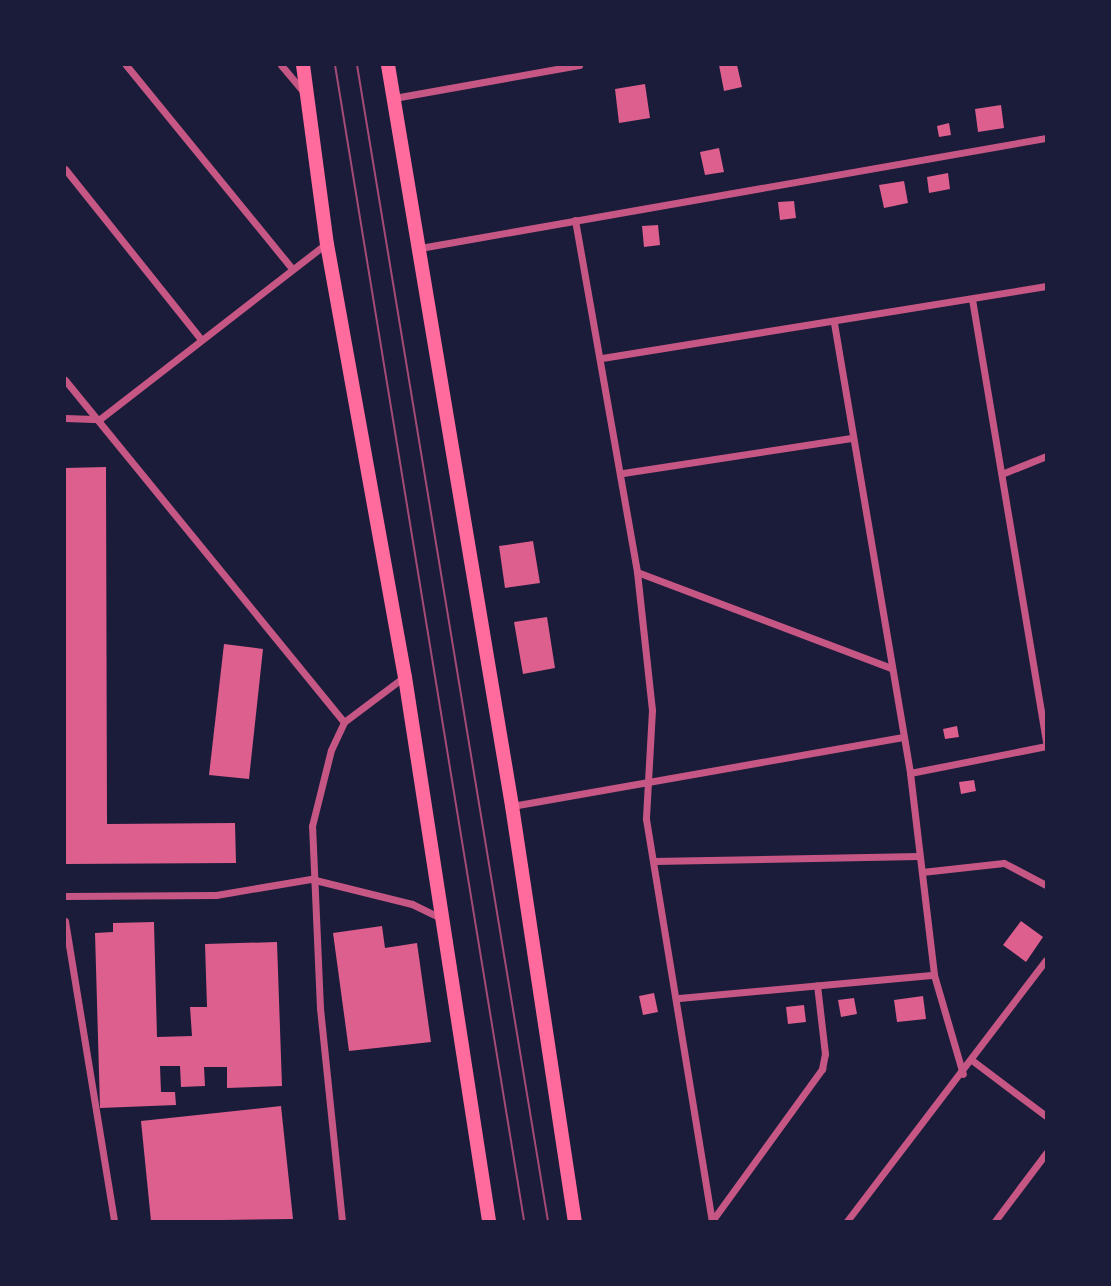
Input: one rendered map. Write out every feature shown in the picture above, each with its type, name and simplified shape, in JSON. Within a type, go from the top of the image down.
[{"type":"main road","points":[[303,65],[327,244],[405,677],[489,1221]]},
{"type":"main road","points":[[388,65],[512,806],[575,1221]]},
{"type":"street","points":[[126,65],[290,267]]},
{"type":"street","points":[[281,65],[308,96]]},
{"type":"street","points":[[394,98],[553,67],[579,65]]},
{"type":"street","points":[[420,248],[1046,138]]},
{"type":"street","points":[[65,169],[200,338]]},
{"type":"street","points":[[575,220],[623,473],[637,572],[652,710],[647,779],[653,861],[678,998],[712,1221]]},
{"type":"street","points":[[65,418],[100,419],[290,267],[327,244]]},
{"type":"street","points":[[602,358],[834,323],[1046,286]]},
{"type":"street","points":[[910,772],[1046,744],[1004,473],[972,299]]},
{"type":"street","points":[[834,323],[851,438],[910,772],[934,975],[962,1074]]},
{"type":"street","points":[[65,380],[100,419],[344,722]]},
{"type":"street","points":[[623,473],[851,438]]},
{"type":"street","points":[[1004,473],[1046,456]]},
{"type":"street","points":[[637,572],[891,668]]},
{"type":"street","points":[[342,1221],[311,879],[312,826],[331,750],[344,722],[405,677]]},
{"type":"street","points":[[512,806],[647,779],[903,737]]},
{"type":"street","points":[[653,861],[919,856]]},
{"type":"street","points":[[922,872],[1004,863],[1046,885]]},
{"type":"street","points":[[65,896],[216,895],[311,879],[412,904],[444,920]]},
{"type":"street","points":[[65,921],[114,1221]]},
{"type":"street","points":[[847,1221],[973,1061],[1046,960]]},
{"type":"street","points":[[678,998],[934,975]]},
{"type":"street","points":[[712,1221],[822,1069],[825,1054],[817,985]]},
{"type":"street","points":[[973,1061],[1046,1116]]},
{"type":"street","points":[[995,1221],[1046,1153]]},
{"type":"building","points":[[719,65],[737,65],[742,87],[724,91]]},
{"type":"building","points":[[645,84],[650,118],[619,123],[615,89]]},
{"type":"building","points":[[1001,105],[1004,128],[978,132],[975,109]]},
{"type":"building","points":[[949,123],[951,135],[939,137],[937,126]]},
{"type":"building","points":[[719,148],[724,172],[705,175],[700,152]]},
{"type":"building","points":[[948,173],[950,189],[929,193],[927,177]]},
{"type":"building","points":[[904,181],[908,203],[884,208],[879,185]]},
{"type":"building","points":[[794,201],[796,218],[780,220],[778,202]]},
{"type":"building","points":[[658,225],[660,245],[644,247],[642,226]]},
{"type":"building","points":[[106,467],[107,824],[235,823],[236,863],[65,864],[65,468]]},
{"type":"building","points":[[533,541],[540,583],[505,588],[499,546]]},
{"type":"building","points":[[547,617],[555,668],[523,674],[514,622]]},
{"type":"building","points":[[224,644],[263,649],[249,779],[209,775]]},
{"type":"building","points":[[957,726],[959,737],[945,739],[943,729]]},
{"type":"building","points":[[974,780],[976,791],[961,794],[959,782]]},
{"type":"building","points":[[1021,921],[1043,937],[1026,962],[1003,945]]},
{"type":"building","points":[[154,922],[157,1037],[192,1036],[190,1007],[207,1007],[205,944],[277,942],[282,1086],[227,1088],[227,1067],[204,1067],[205,1086],[181,1087],[180,1066],[160,1066],[161,1092],[175,1092],[176,1105],[100,1108],[95,933],[113,932],[113,923]]},
{"type":"building","points":[[382,926],[385,948],[417,943],[431,1042],[349,1051],[333,933]]},
{"type":"building","points":[[654,993],[658,1012],[643,1015],[639,996]]},
{"type":"building","points":[[923,996],[926,1019],[897,1022],[894,1000]]},
{"type":"building","points":[[854,998],[857,1014],[841,1017],[838,1000]]},
{"type":"building","points":[[804,1005],[806,1022],[788,1024],[786,1007]]},
{"type":"building","points":[[281,1106],[293,1219],[151,1221],[141,1121]]},
{"type":"tram line","points":[[335,65],[524,1221]]},
{"type":"tram line","points":[[357,65],[548,1221]]}]
